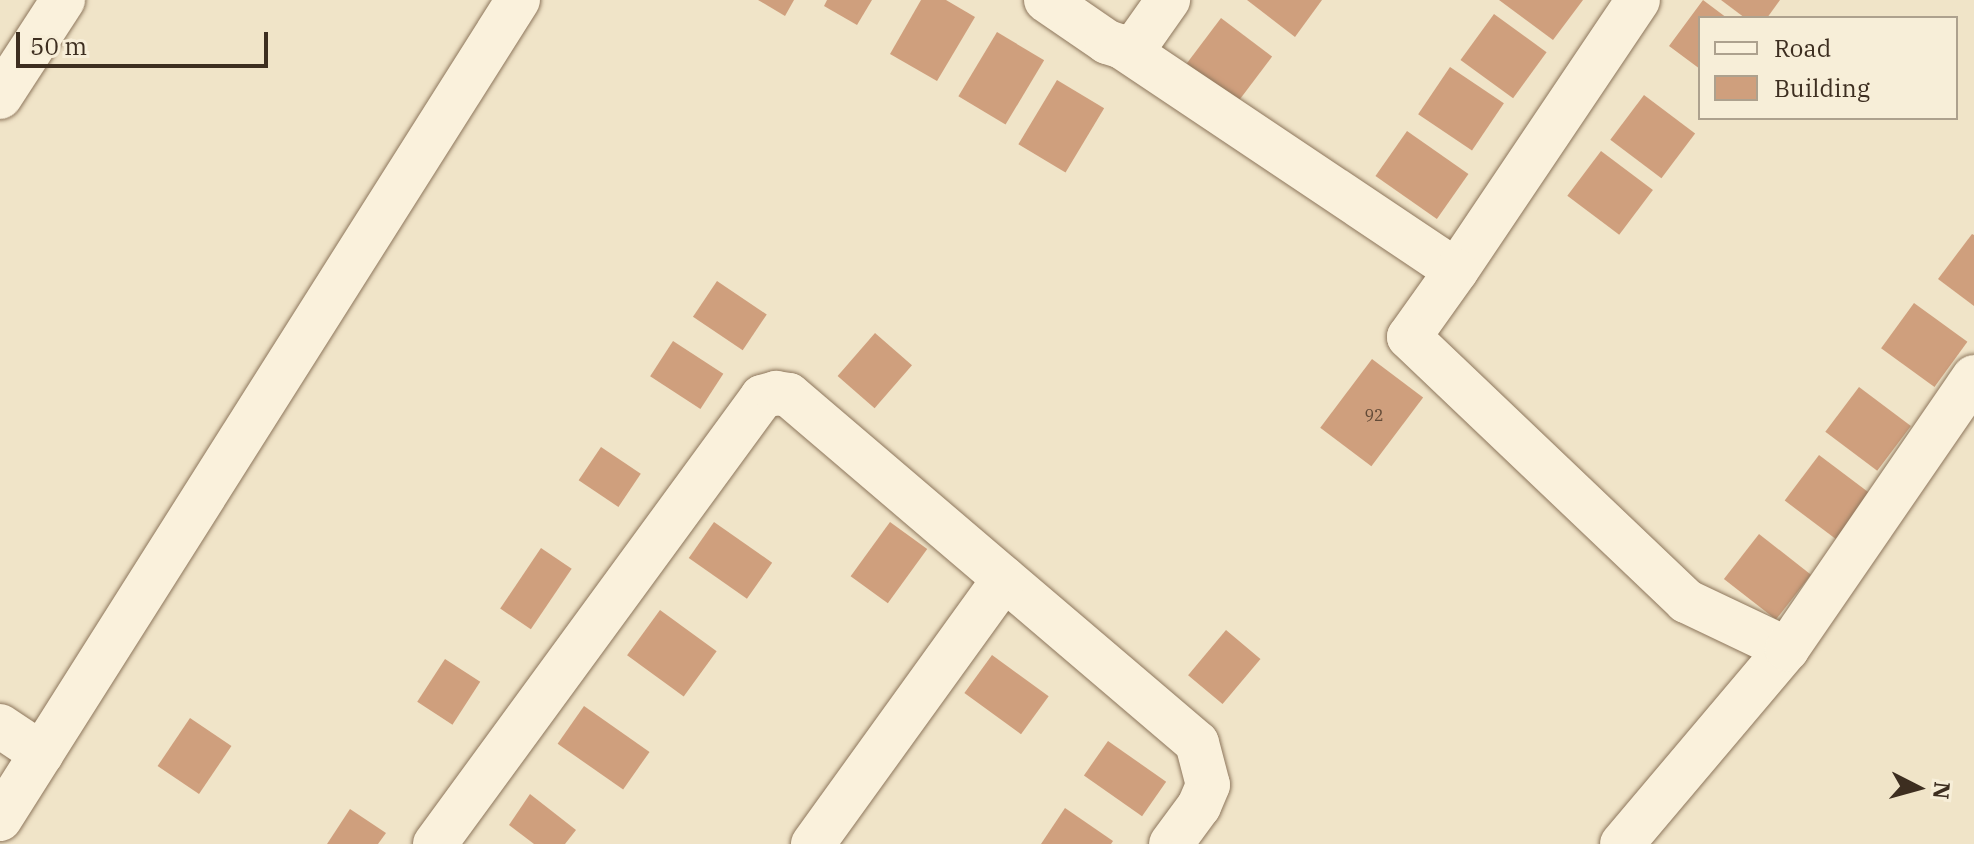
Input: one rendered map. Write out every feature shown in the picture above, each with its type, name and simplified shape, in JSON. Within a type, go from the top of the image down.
[{"type":"street","points":[[0,97],[63,0]]},
{"type":"street","points":[[0,819],[518,0]]},
{"type":"street","points":[[1046,0],[1107,42],[1122,47],[1456,271]]},
{"type":"street","points":[[1122,47],[1137,44],[1168,0]]},
{"type":"street","points":[[1638,0],[1409,337],[1686,601],[1787,649]]},
{"type":"street","points":[[1622,844],[1787,649],[1974,377]]},
{"type":"street","points":[[435,844],[762,397],[776,393],[789,395],[1197,743],[1208,785],[1199,806],[1171,844]]},
{"type":"street","points":[[813,844],[1004,579]]},
{"type":"street","points":[[0,726],[42,754]]},
{"type":"building","points":[[758,0],[794,0],[785,16]]},
{"type":"building","points":[[827,0],[872,0],[857,25],[824,6]]},
{"type":"building","points":[[921,0],[946,0],[975,17],[937,81],[890,54]]},
{"type":"building","points":[[1247,0],[1322,0],[1295,37]]},
{"type":"building","points":[[1499,0],[1583,0],[1553,40]]},
{"type":"building","points":[[1703,0],[1724,16],[1698,16],[1698,68],[1669,46]]},
{"type":"building","points":[[1721,0],[1780,0],[1768,16],[1742,16]]},
{"type":"building","points":[[1494,14],[1547,52],[1513,98],[1460,60]]},
{"type":"building","points":[[1221,18],[1272,57],[1238,102],[1187,64]]},
{"type":"building","points":[[997,32],[1044,60],[1006,125],[958,96]]},
{"type":"building","points":[[1450,67],[1504,103],[1472,151],[1418,114]]},
{"type":"building","points":[[1057,80],[1104,108],[1066,173],[1018,144]]},
{"type":"building","points":[[1644,95],[1695,134],[1661,178],[1610,140]]},
{"type":"building","points":[[1407,131],[1468,174],[1437,219],[1375,176]]},
{"type":"building","points":[[1601,151],[1653,190],[1619,235],[1567,196]]},
{"type":"building","points":[[1974,235],[1974,306],[1938,279]]},
{"type":"building","points":[[717,281],[767,315],[743,350],[693,317]]},
{"type":"building","points":[[1914,303],[1967,342],[1934,387],[1881,348]]},
{"type":"building","points":[[875,333],[912,365],[875,408],[838,376]]},
{"type":"building","points":[[673,341],[723,374],[700,409],[650,376]]},
{"type":"building","points":[[1372,359],[1423,398],[1371,466],[1320,428]]},
{"type":"building","points":[[1859,387],[1911,426],[1877,471],[1825,432]]},
{"type":"building","points":[[601,447],[641,474],[618,507],[579,480]]},
{"type":"building","points":[[1819,455],[1870,494],[1836,539],[1785,501]]},
{"type":"building","points":[[714,522],[772,563],[747,599],[689,558]]},
{"type":"building","points":[[890,522],[927,549],[888,603],[851,576]]},
{"type":"building","points":[[1759,534],[1811,575],[1776,620],[1724,579]]},
{"type":"building","points":[[541,548],[572,569],[531,629],[500,609]]},
{"type":"building","points":[[660,610],[717,651],[684,696],[627,655]]},
{"type":"building","points":[[1226,630],[1260,659],[1223,704],[1188,675]]},
{"type":"building","points":[[992,655],[1049,696],[1021,734],[964,693]]},
{"type":"building","points":[[445,659],[480,682],[452,725],[417,702]]},
{"type":"building","points":[[584,706],[650,752],[623,790],[558,744]]},
{"type":"building","points":[[190,718],[231,746],[199,794],[158,766]]},
{"type":"building","points":[[1108,741],[1166,782],[1142,816],[1084,775]]},
{"type":"building","points":[[530,794],[576,830],[565,844],[534,844],[509,825]]},
{"type":"building","points":[[1065,808],[1113,841],[1111,844],[1041,844]]},
{"type":"building","points":[[350,809],[386,833],[378,844],[327,844]]}]
